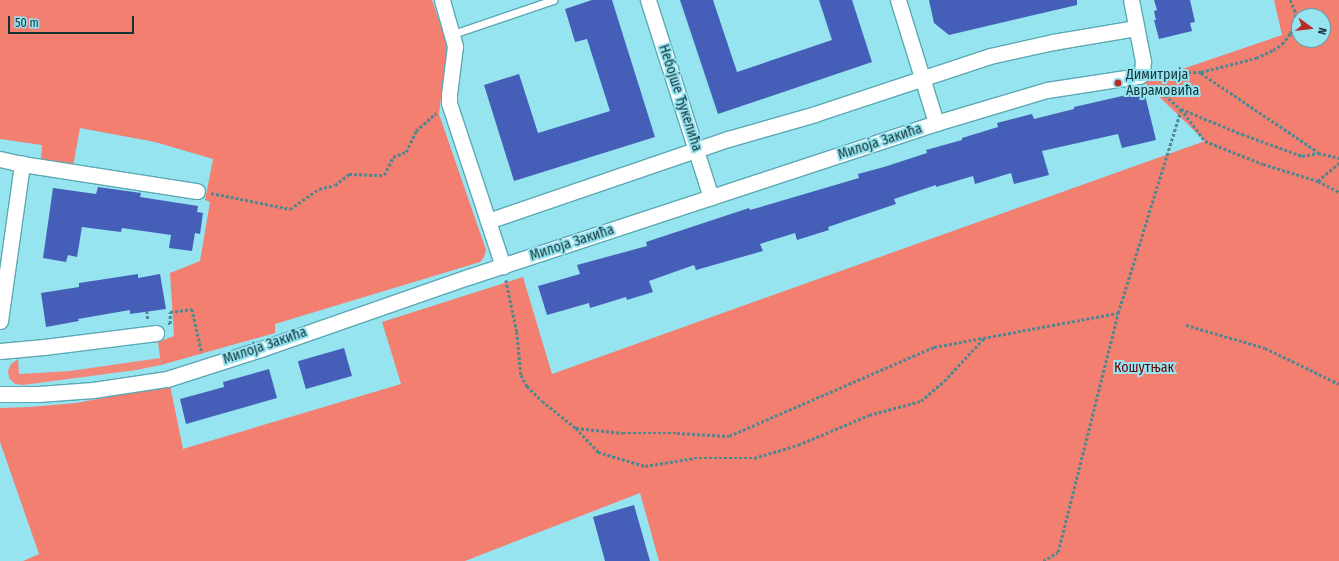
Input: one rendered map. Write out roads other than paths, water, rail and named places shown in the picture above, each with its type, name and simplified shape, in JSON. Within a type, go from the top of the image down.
[{"type":"street","points":[[442,0],[453,34],[455,51],[448,95],[449,103],[503,266]]},
{"type":"street","name":"Небојше Ђукелића","points":[[648,0],[711,197]]},
{"type":"street","points":[[898,0],[936,123]]},
{"type":"street","points":[[488,221],[697,150],[815,114],[990,56],[1053,42],[1136,28],[1132,0]]},
{"type":"street","name":"Милоја Закића","points":[[0,394],[38,394],[93,390],[167,379],[936,123],[1047,90],[1124,79],[1142,74],[1143,61],[1136,28]]},
{"type":"street","points":[[0,158],[22,164],[197,191]]},
{"type":"street","points":[[0,321],[22,164]]},
{"type":"street","points":[[0,351],[44,347],[159,329]]},
{"type":"lane","points":[[453,34],[553,0]]},
{"type":"place","name":"Димитрија Аврамовића","points":[[1118,83]]},
{"type":"park label","name":"Кошутњак","points":[[1144,368]]}]
